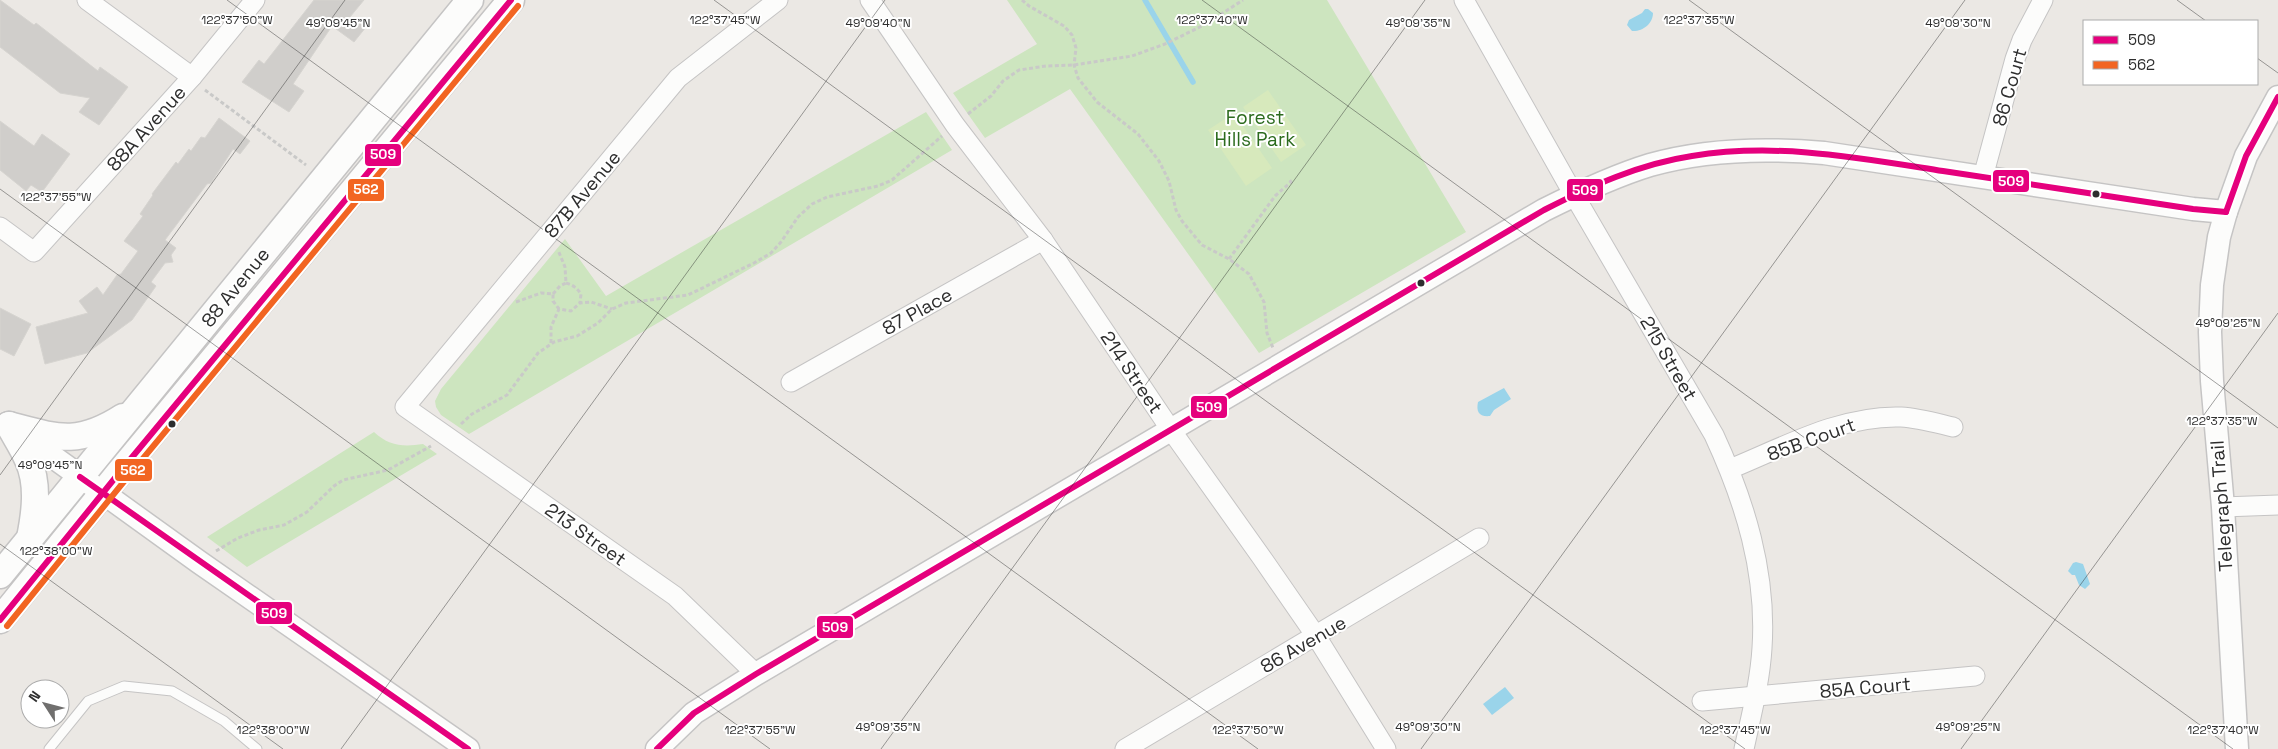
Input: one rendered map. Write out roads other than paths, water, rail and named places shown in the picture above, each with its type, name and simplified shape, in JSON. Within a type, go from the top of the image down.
[{"type":"main road","name":"88 Avenue","points":[[0,575],[470,0]]},
{"type":"main road","name":"88 Avenue","points":[[0,620],[102,493],[511,0]]},
{"type":"main road","points":[[4,422],[54,438],[81,436],[103,430],[136,408]]},
{"type":"main road","points":[[4,422],[29,461],[35,490],[35,512],[30,538]]},
{"type":"street","points":[[87,0],[192,77]]},
{"type":"street","name":"88A Avenue","points":[[0,227],[34,252],[192,77],[255,0]]},
{"type":"street","name":"87B Avenue","points":[[405,407],[678,78],[778,0]]},
{"type":"street","name":"214 Street","points":[[870,0],[956,125],[1043,240],[1171,430],[1316,636],[1386,749]]},
{"type":"street","name":"215 Street","points":[[1464,0],[1574,195],[1714,435],[1730,470],[1751,535],[1761,584],[1762,649],[1755,697],[1744,749]]},
{"type":"street","name":"86 Court","points":[[1984,177],[2015,59],[2022,40],[2043,0]]},
{"type":"street","name":"Telegraph Trail","points":[[2237,749],[2223,507],[2210,332],[2212,285],[2226,212],[2246,156],[2278,97]]},
{"type":"street","points":[[657,749],[694,713],[756,674],[1282,363],[1544,210],[1574,195],[1650,165],[1698,155],[1781,149],[1824,153],[2193,209],[2226,212]]},
{"type":"street","name":"87 Place","points":[[791,382],[1043,240]]},
{"type":"street","name":"213 Street","points":[[405,407],[676,596],[756,674]]},
{"type":"street","name":"85B Court","points":[[1730,470],[1822,432],[1865,419],[1901,417],[1954,427]]},
{"type":"street","points":[[4,422],[456,746]]},
{"type":"street","points":[[2223,507],[2278,505]]},
{"type":"street","name":"86 Avenue","points":[[1125,749],[1479,538]]},
{"type":"street","name":"85A Court","points":[[1702,700],[1755,697],[1975,676]]},
{"type":"lane","points":[[49,749],[88,701],[124,686],[172,691],[224,721],[257,749]]},
{"type":"water","points":[[1645,9],[1653,13],[1651,21],[1643,29],[1632,31],[1627,25],[1629,20],[1642,13]]},
{"type":"water","points":[[1504,388],[1511,399],[1494,410],[1490,416],[1481,415],[1477,409],[1478,402]]},
{"type":"water","points":[[2073,563],[2083,564],[2090,584],[2085,589],[2079,585],[2075,575],[2068,571]]},
{"type":"water","points":[[1505,687],[1514,698],[1492,715],[1483,704]]},
{"type":"waterway","points":[[1145,0],[1193,82]]},
{"type":"park label","name":"Forest Hills Park","points":[[1255,128]]}]
